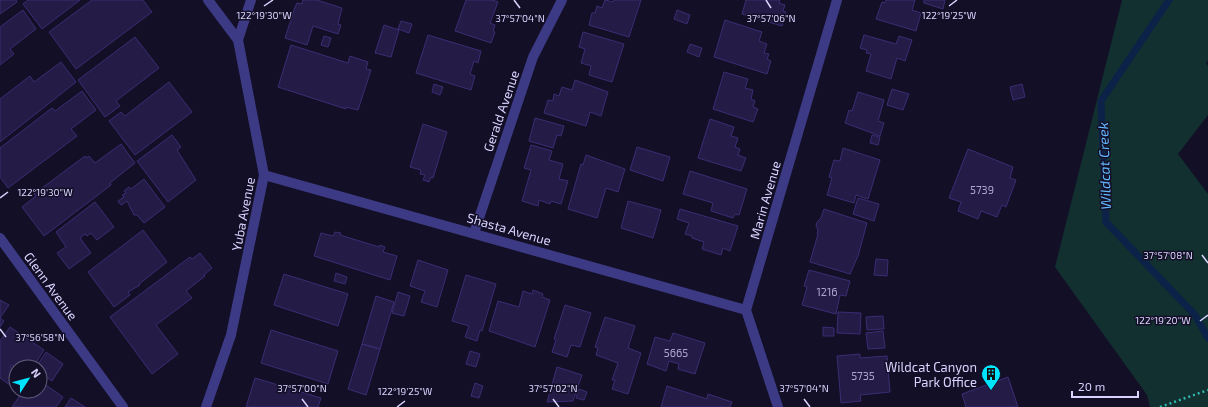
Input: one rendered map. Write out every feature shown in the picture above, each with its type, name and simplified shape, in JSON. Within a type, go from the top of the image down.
[{"type":"street","points":[[208,0],[238,40]]},
{"type":"street","name":"Yuba Avenue","points":[[206,407],[231,335],[264,175],[238,40],[251,0]]},
{"type":"street","name":"Gerald Avenue","points":[[474,233],[533,57],[562,0]]},
{"type":"street","name":"Marin Avenue","points":[[746,310],[837,0]]},
{"type":"street","name":"Shasta Avenue","points":[[264,175],[746,310]]},
{"type":"street","name":"Glenn Avenue","points":[[0,238],[123,407]]},
{"type":"street","points":[[746,310],[778,407]]},
{"type":"path","points":[[1160,407],[1208,390]]},
{"type":"green space","points":[[1122,0],[1208,0],[1208,60],[1206,63],[1208,66],[1208,115],[1178,154],[1208,194],[1208,407],[1150,407],[1147,395],[1055,267]]},
{"type":"building","points":[[0,0],[16,0],[17,2],[0,14]]},
{"type":"building","points":[[28,0],[80,0],[42,29],[23,4]]},
{"type":"building","points":[[92,0],[143,0],[152,12],[76,69],[49,32]]},
{"type":"building","points":[[303,0],[317,0],[342,8],[338,24],[341,25],[338,34],[313,26],[307,45],[285,38],[295,7],[297,3],[302,4]]},
{"type":"building","points":[[466,0],[492,0],[498,2],[490,23],[495,25],[493,31],[495,32],[491,43],[455,31]]},
{"type":"building","points":[[605,0],[613,2],[614,0],[641,0],[629,37],[589,25],[592,13],[595,13],[597,6],[602,8]]},
{"type":"building","points":[[746,0],[780,0],[779,3],[785,5],[783,11],[786,12],[782,26],[742,14]]},
{"type":"building","points":[[886,0],[915,0],[912,10],[921,13],[916,31],[876,19],[882,2],[885,3]]},
{"type":"building","points":[[924,0],[945,0],[943,9],[924,3]]},
{"type":"building","points":[[23,10],[36,29],[10,49],[14,54],[0,65],[0,27]]},
{"type":"building","points":[[677,10],[690,15],[687,24],[674,19]]},
{"type":"building","points":[[725,20],[762,32],[759,41],[767,44],[764,53],[769,54],[767,59],[771,61],[767,74],[714,57]]},
{"type":"building","points":[[401,21],[412,24],[409,33],[398,29]]},
{"type":"building","points":[[384,25],[399,30],[391,57],[375,53]]},
{"type":"building","points":[[583,32],[624,44],[612,82],[589,75],[591,66],[581,63],[585,49],[579,47]]},
{"type":"building","points":[[428,35],[481,51],[478,63],[474,61],[470,74],[475,76],[471,90],[416,73]]},
{"type":"building","points":[[864,35],[896,44],[899,36],[912,40],[905,61],[897,58],[891,79],[866,71],[871,54],[866,53],[867,50],[860,48]]},
{"type":"building","points":[[324,36],[331,38],[328,47],[321,45]]},
{"type":"building","points":[[135,37],[159,68],[116,101],[120,106],[105,117],[78,80]]},
{"type":"building","points":[[690,44],[702,48],[699,57],[687,52]]},
{"type":"building","points":[[291,45],[348,63],[350,56],[368,62],[366,69],[371,70],[358,110],[346,107],[346,109],[278,87]]},
{"type":"building","points":[[61,62],[76,82],[0,142],[0,99],[30,76],[34,82]]},
{"type":"building","points":[[724,72],[748,79],[745,88],[753,90],[751,99],[755,101],[753,107],[758,109],[753,122],[713,109]]},
{"type":"building","points":[[575,80],[608,92],[601,116],[590,112],[586,126],[544,113],[548,100],[553,101],[554,94],[559,96],[562,87],[572,90]]},
{"type":"building","points":[[169,82],[192,112],[135,155],[109,121],[121,112],[125,116]]},
{"type":"building","points":[[434,84],[443,87],[440,95],[432,92]]},
{"type":"building","points":[[1022,84],[1025,97],[1013,100],[1010,87]]},
{"type":"building","points":[[892,89],[909,94],[903,110],[887,105]]},
{"type":"building","points":[[82,91],[96,110],[71,129],[77,136],[8,188],[0,177],[0,148],[52,108],[55,111]]},
{"type":"building","points":[[858,92],[884,100],[878,121],[884,123],[880,136],[845,123],[849,110],[852,111]]},
{"type":"building","points":[[535,118],[564,126],[561,136],[557,135],[553,148],[529,141]]},
{"type":"building","points":[[710,119],[734,127],[731,136],[738,138],[735,147],[740,149],[738,155],[746,158],[741,171],[698,158]]},
{"type":"building","points":[[423,124],[447,132],[433,178],[431,177],[429,182],[423,180],[425,175],[420,174],[421,170],[410,167]]},
{"type":"building","points":[[172,135],[181,147],[177,150],[196,180],[168,202],[137,161]]},
{"type":"building","points":[[872,135],[880,137],[878,145],[870,143]]},
{"type":"building","points":[[121,144],[135,163],[110,183],[111,185],[44,236],[22,207],[36,196],[34,194],[85,156],[86,158],[89,156],[95,163]]},
{"type":"building","points":[[531,145],[552,151],[549,160],[563,164],[559,179],[568,181],[561,204],[551,201],[550,204],[539,200],[538,206],[522,201],[531,170],[524,168]]},
{"type":"building","points":[[637,147],[670,157],[663,181],[630,170]]},
{"type":"building","points":[[843,148],[880,160],[868,199],[856,195],[854,203],[827,195],[832,178],[829,177],[834,160],[840,161]]},
{"type":"building","points":[[968,149],[1013,167],[1010,178],[1016,180],[1006,207],[1002,205],[997,217],[981,211],[978,219],[958,211],[961,202],[949,198]]},
{"type":"building","points":[[586,155],[625,169],[618,192],[606,188],[597,218],[568,209],[581,164],[583,165]]},
{"type":"building","points":[[690,171],[747,189],[739,215],[735,214],[733,218],[711,211],[713,203],[683,194]]},
{"type":"building","points":[[144,179],[165,207],[144,223],[137,215],[134,215],[127,201],[121,205],[118,201],[124,197],[122,195],[126,193],[124,191],[129,187],[131,189]]},
{"type":"building","points":[[858,198],[879,204],[874,221],[853,214]]},
{"type":"building","points":[[628,201],[661,210],[653,238],[621,228]]},
{"type":"building","points":[[95,202],[114,227],[97,240],[91,233],[87,236],[85,234],[80,238],[91,253],[69,269],[57,253],[66,247],[56,232]]},
{"type":"building","points":[[680,209],[738,226],[730,251],[723,248],[721,255],[702,249],[704,242],[685,234],[689,223],[677,219]]},
{"type":"building","points":[[824,209],[867,223],[858,256],[850,274],[810,262],[818,234],[816,226],[817,222],[821,218]]},
{"type":"building","points":[[143,230],[167,262],[139,284],[140,285],[128,292],[130,295],[114,307],[88,272]]},
{"type":"building","points":[[335,232],[341,233],[340,235],[379,247],[380,245],[385,247],[383,252],[397,256],[390,280],[314,256],[321,233],[333,236]]},
{"type":"building","points":[[200,253],[212,268],[204,275],[205,276],[186,291],[192,298],[156,325],[178,354],[152,374],[110,317],[190,257],[192,259]]},
{"type":"building","points":[[876,259],[888,260],[887,276],[874,275]]},
{"type":"building","points":[[418,260],[448,270],[437,307],[421,302],[425,291],[410,286]]},
{"type":"building","points":[[809,270],[850,281],[846,296],[840,295],[836,314],[802,305],[807,287],[804,286]]},
{"type":"building","points":[[336,273],[347,277],[345,284],[334,281]]},
{"type":"building","points":[[284,274],[348,294],[338,326],[274,305]]},
{"type":"building","points":[[466,275],[496,284],[482,331],[480,330],[477,341],[465,337],[469,326],[452,321]]},
{"type":"building","points":[[533,290],[543,294],[542,297],[550,300],[535,347],[489,331],[498,301],[519,307],[523,291],[532,294]]},
{"type":"building","points":[[398,292],[410,296],[404,316],[392,313]]},
{"type":"building","points":[[376,296],[394,302],[380,349],[362,344]]},
{"type":"building","points":[[0,300],[9,305],[0,318]]},
{"type":"building","points":[[565,305],[591,313],[580,347],[571,345],[567,357],[552,352],[556,340],[554,339]]},
{"type":"building","points":[[838,312],[861,313],[860,334],[837,333]]},
{"type":"building","points":[[883,316],[884,329],[867,330],[866,317]]},
{"type":"building","points":[[605,317],[635,326],[628,348],[641,353],[628,394],[612,389],[615,380],[612,380],[618,363],[596,355],[598,348],[595,347]]},
{"type":"building","points":[[0,318],[4,321],[0,327]]},
{"type":"building","points":[[10,327],[44,350],[38,359],[8,359],[8,384],[0,378],[0,341]]},
{"type":"building","points":[[823,327],[834,328],[834,336],[823,336]]},
{"type":"building","points":[[271,330],[338,351],[328,384],[261,363]]},
{"type":"building","points":[[883,331],[885,348],[868,349],[866,333]]},
{"type":"building","points":[[673,333],[705,343],[695,374],[678,369],[679,364],[669,361],[666,371],[647,364],[655,337],[670,341]]},
{"type":"building","points":[[362,344],[380,349],[366,395],[348,389]]},
{"type":"building","points":[[470,351],[480,354],[476,367],[466,364]]},
{"type":"building","points":[[46,352],[63,364],[52,381],[48,378],[48,359],[41,359]]},
{"type":"building","points":[[860,354],[860,358],[887,356],[890,392],[860,395],[861,401],[841,403],[837,356]]},
{"type":"building","points":[[557,367],[582,375],[573,401],[547,402]]},
{"type":"building","name":"Wildcat Canyon Park Office","points":[[1008,377],[1018,407],[966,407],[962,394]]},
{"type":"building","points":[[255,378],[321,398],[318,407],[246,407]]},
{"type":"building","points":[[475,383],[483,386],[479,398],[471,396]]},
{"type":"building","points":[[667,386],[707,399],[708,394],[732,402],[730,407],[661,407]]},
{"type":"building","points":[[48,387],[63,397],[56,407],[12,407],[18,399],[48,399]]},
{"type":"building","points":[[579,389],[587,392],[584,400],[576,398]]},
{"type":"building","points":[[71,398],[85,407],[65,407]]},
{"type":"waterway","name":"Wildcat Creek","points":[[1169,0],[1101,101],[1106,222],[1195,315],[1208,338]]},
{"type":"place","name":"Wildcat Canyon Park Office","points":[[991,391]]}]
